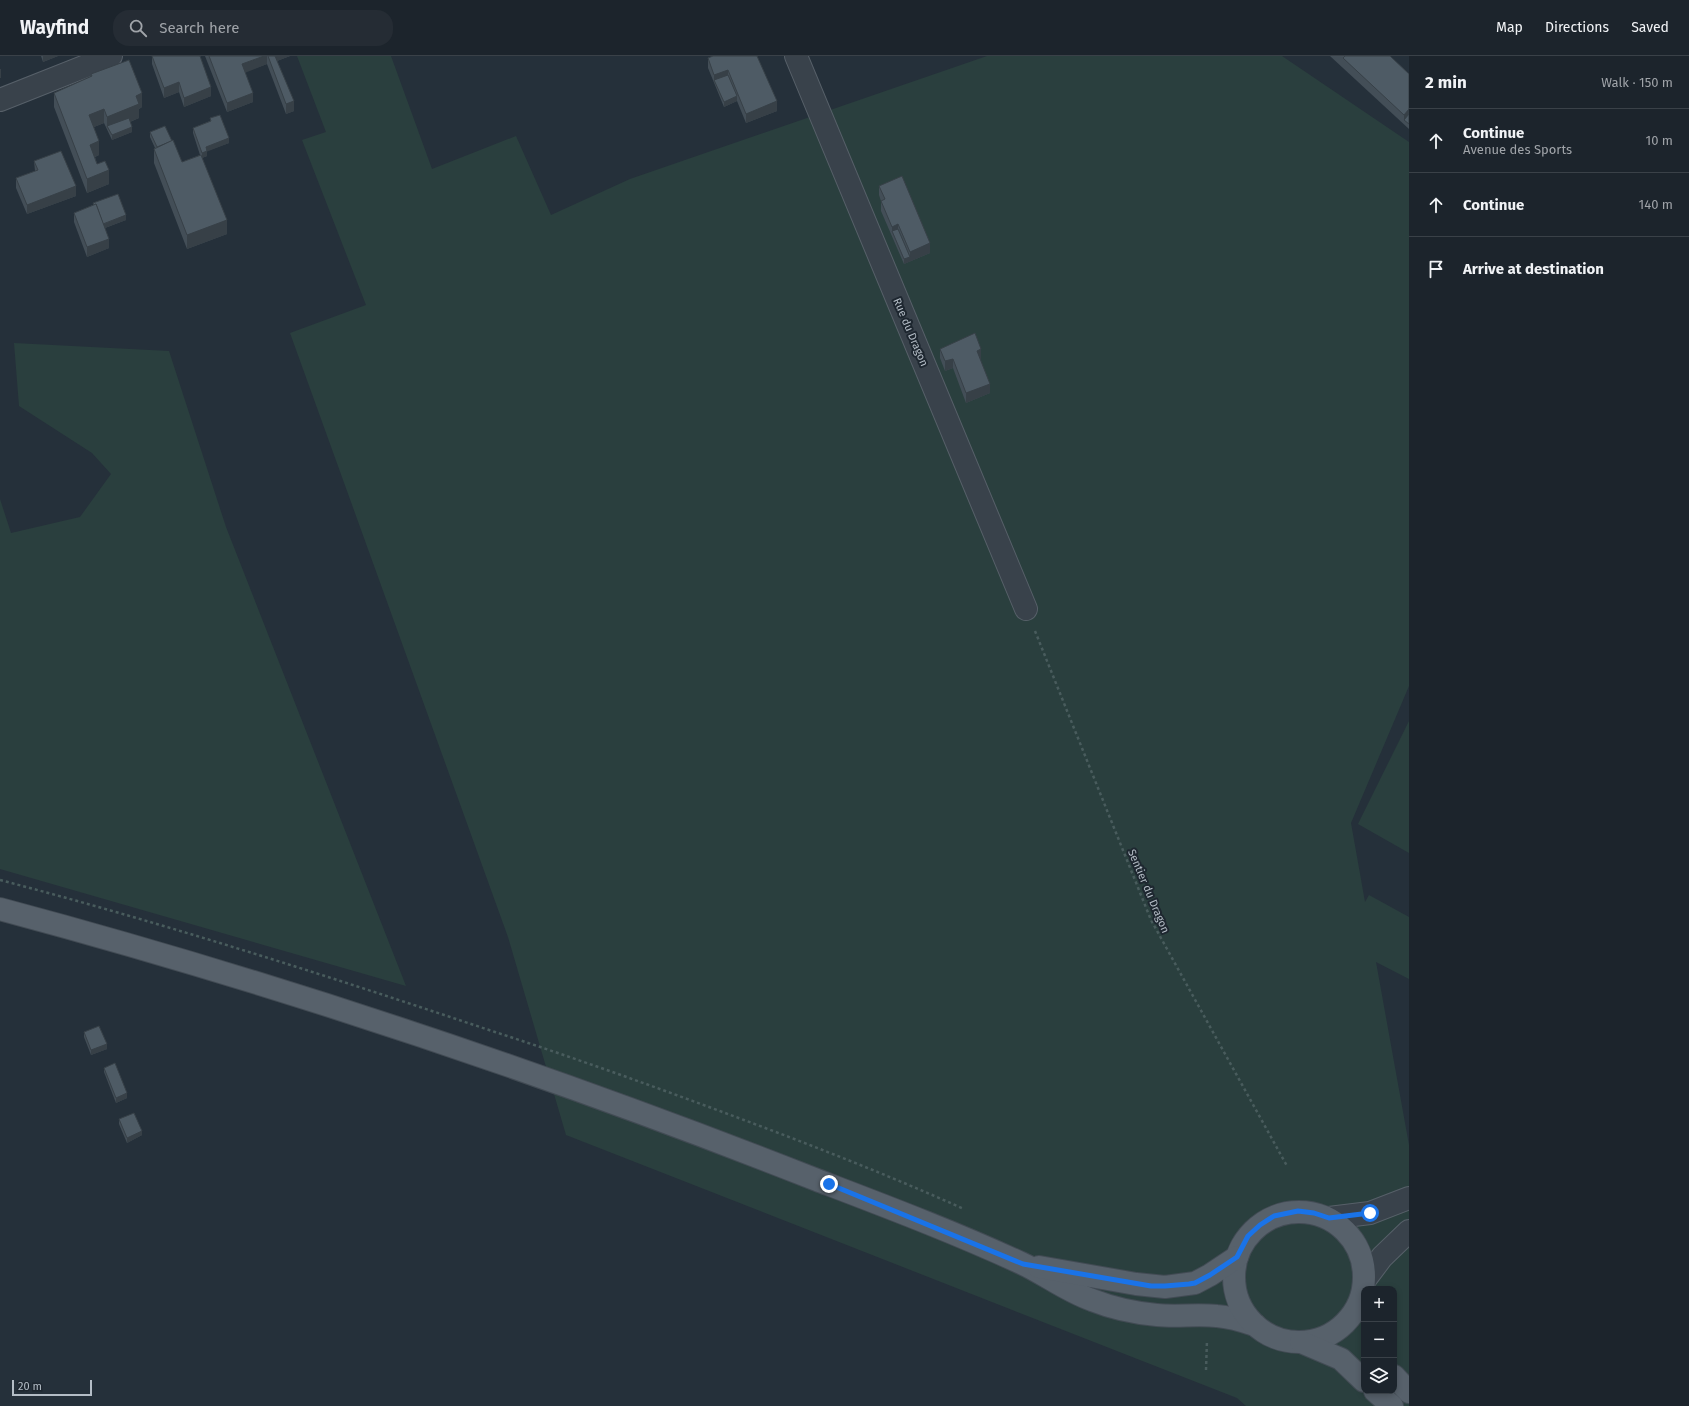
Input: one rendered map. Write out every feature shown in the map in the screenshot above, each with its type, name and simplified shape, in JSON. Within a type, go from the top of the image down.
[{"type":"main road","points":[[0,909],[207,968],[490,1060],[661,1120],[906,1215],[1023,1264],[1079,1295],[1117,1308],[1156,1315],[1215,1315],[1235,1319],[1255,1325],[1276,1337],[1284,1340],[1300,1342],[1341,1359],[1361,1378]]},
{"type":"main road","points":[[1255,1325],[1245,1313],[1237,1298],[1234,1274],[1237,1257],[1248,1236],[1260,1225],[1274,1216],[1298,1211],[1314,1213],[1329,1218],[1342,1227],[1356,1245],[1364,1266],[1363,1286]]},
{"type":"main road","points":[[1023,1264],[1136,1284],[1165,1286],[1195,1283],[1237,1257]]},
{"type":"main road","points":[[1300,1342],[1323,1337],[1337,1330],[1348,1320],[1361,1303]]},
{"type":"main road","points":[[1397,1379],[1409,1392]]},
{"type":"main road","points":[[1378,1394],[1392,1406]]},
{"type":"street","points":[[0,100],[111,56]]},
{"type":"street","name":"Rue du Dragon","points":[[796,56],[1026,609]]},
{"type":"street","points":[[1329,1218],[1370,1213],[1409,1198]]},
{"type":"street","points":[[1369,1286],[1382,1257],[1409,1231]]},
{"type":"path","name":"Sentier du Dragon","points":[[1026,609],[1150,920],[1287,1166]]},
{"type":"path","points":[[1206,1370],[1207,1335]]},
{"type":"green space","points":[[297,56],[391,56],[432,169],[516,136],[551,215],[630,179],[987,56],[1282,56],[1409,142],[1409,686],[1351,823],[1365,902],[1369,895],[1409,917],[1409,979],[1376,962],[1409,1145],[1409,1406],[1246,1406],[1237,1398],[566,1135],[508,937],[290,333],[366,305],[302,140],[326,132]]},
{"type":"green space","points":[[14,343],[169,351],[226,527],[406,986],[0,869],[0,499],[11,533],[80,517],[111,474],[92,453],[19,406]]},
{"type":"green space","points":[[1409,721],[1409,853],[1358,824]]},
{"type":"building","points":[[152,56],[200,56],[211,87],[184,98],[179,82],[164,88]]},
{"type":"building","points":[[209,56],[264,56],[242,64],[253,93],[227,103]]},
{"type":"building","points":[[268,56],[275,56],[294,101],[286,104]]},
{"type":"building","points":[[713,56],[757,56],[777,101],[746,114],[728,70],[714,75],[708,58]]},
{"type":"building","points":[[1345,56],[1390,56],[1409,74],[1409,109],[1404,115],[1343,58]]},
{"type":"building","points":[[129,60],[142,93],[136,96],[139,104],[107,117],[104,109],[89,115],[99,141],[90,145],[97,164],[105,161],[109,170],[87,179],[54,93],[92,76],[91,74]]},
{"type":"building","points":[[728,75],[737,96],[724,102],[714,80]]},
{"type":"building","points":[[1409,114],[1409,124],[1404,120]]},
{"type":"building","points":[[220,115],[229,138],[206,147],[207,151],[202,153],[193,128],[211,121],[210,118]]},
{"type":"building","points":[[129,118],[132,127],[112,135],[107,126]]},
{"type":"building","points":[[165,126],[172,141],[157,147],[150,132]]},
{"type":"building","points":[[173,140],[182,162],[201,155],[227,220],[187,235],[154,149]]},
{"type":"building","points":[[61,151],[76,186],[27,205],[16,178],[38,170],[34,161]]},
{"type":"building","points":[[902,176],[930,243],[910,252],[898,224],[892,227],[881,201],[885,199],[879,186]]},
{"type":"building","points":[[118,194],[126,215],[103,224],[96,204],[94,205],[93,203]]},
{"type":"building","points":[[96,204],[109,239],[87,247],[74,213]]},
{"type":"building","points":[[898,229],[910,257],[904,259],[892,231]]},
{"type":"building","points":[[975,333],[981,349],[977,351],[990,384],[966,393],[953,359],[945,361],[940,349]]},
{"type":"building","points":[[99,1026],[107,1044],[91,1050],[84,1032]]},
{"type":"building","points":[[115,1063],[127,1093],[116,1098],[104,1068]]},
{"type":"building","points":[[134,1113],[142,1131],[127,1138],[119,1119]]},
{"type":"route","points":[[829,1184],[1023,1264],[1151,1286],[1177,1286],[1195,1283],[1220,1270],[1237,1257],[1243,1242],[1254,1230],[1274,1216],[1298,1211],[1314,1213],[1329,1218],[1360,1216],[1370,1213]]}]
